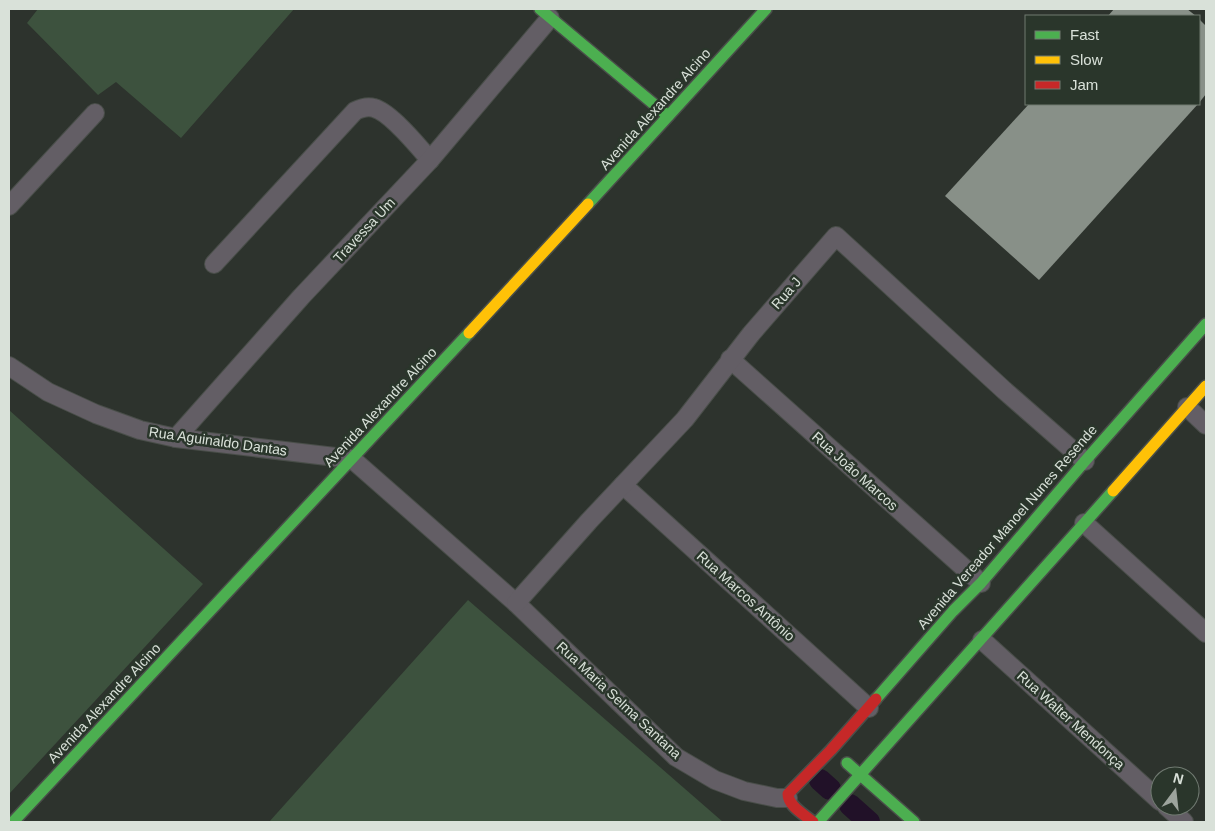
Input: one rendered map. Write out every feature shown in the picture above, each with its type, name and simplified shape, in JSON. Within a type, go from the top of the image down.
[{"type":"street","name":"Avenida Alexandre Alcino","points":[[13,822],[555,241],[766,9]]},
{"type":"street","points":[[545,13],[668,116]]},
{"type":"street","name":"Travessa Um","points":[[176,438],[301,297],[430,160],[545,13]]},
{"type":"street","points":[[214,264],[355,111],[366,107],[381,111],[408,135],[430,160]]},
{"type":"street","points":[[9,206],[95,112]]},
{"type":"street","name":"Rua J","points":[[516,603],[589,521],[685,419],[730,359],[836,236],[1005,392],[1085,461]]},
{"type":"street","name":"Avenida Vereador Manoel Nunes Resende","points":[[788,798],[791,790],[832,750],[953,611],[981,583],[1206,324]]},
{"type":"street","name":"Rua João Marcos","points":[[730,359],[981,583]]},
{"type":"street","name":"Rua Aguinaldo Dantas","points":[[9,366],[48,392],[96,414],[140,430],[176,438],[352,459]]},
{"type":"street","points":[[818,822],[982,640],[1206,386]]},
{"type":"street","points":[[1187,407],[1206,425]]},
{"type":"street","name":"Rua Maria Selma Santana","points":[[352,459],[516,603],[676,757],[715,780],[744,791],[776,798],[788,798]]},
{"type":"street","name":"Rua Marcos Antônio","points":[[623,485],[869,708]]},
{"type":"street","points":[[1084,524],[1206,633]]},
{"type":"street","name":"Rua Walter Mendonça","points":[[982,640],[1150,792]]},
{"type":"street","points":[[832,750],[914,822]]},
{"type":"street","points":[[788,798],[812,822]]},
{"type":"green space","points":[[38,9],[294,9],[181,138],[116,82],[98,95],[27,23]]},
{"type":"green space","points":[[9,410],[203,584],[9,794]]},
{"type":"green space","points":[[468,600],[723,822],[269,822]]},
{"type":"building","points":[[1114,9],[1187,9],[1195,15],[1109,15]]},
{"type":"building","points":[[1200,20],[1206,26],[1206,94],[1200,102]]},
{"type":"building","points":[[1028,105],[1197,105],[1039,280],[945,196]]},
{"type":"waterway","points":[[820,780],[830,789]]},
{"type":"waterway","points":[[850,805],[869,822]]},
{"type":"traffic: fast","points":[[540,9],[668,116]]},
{"type":"traffic: fast","points":[[588,204],[766,9]]},
{"type":"traffic: fast","points":[[876,699],[953,611],[981,583],[1206,324]]},
{"type":"traffic: fast","points":[[13,822],[469,333]]},
{"type":"traffic: fast","points":[[818,822],[1113,491]]},
{"type":"traffic: fast","points":[[847,763],[914,822]]},
{"type":"traffic: slow","points":[[469,333],[588,204]]},
{"type":"traffic: slow","points":[[1113,491],[1206,386]]},
{"type":"traffic: jam","points":[[813,822],[794,806],[788,794],[831,750],[876,699]]}]
